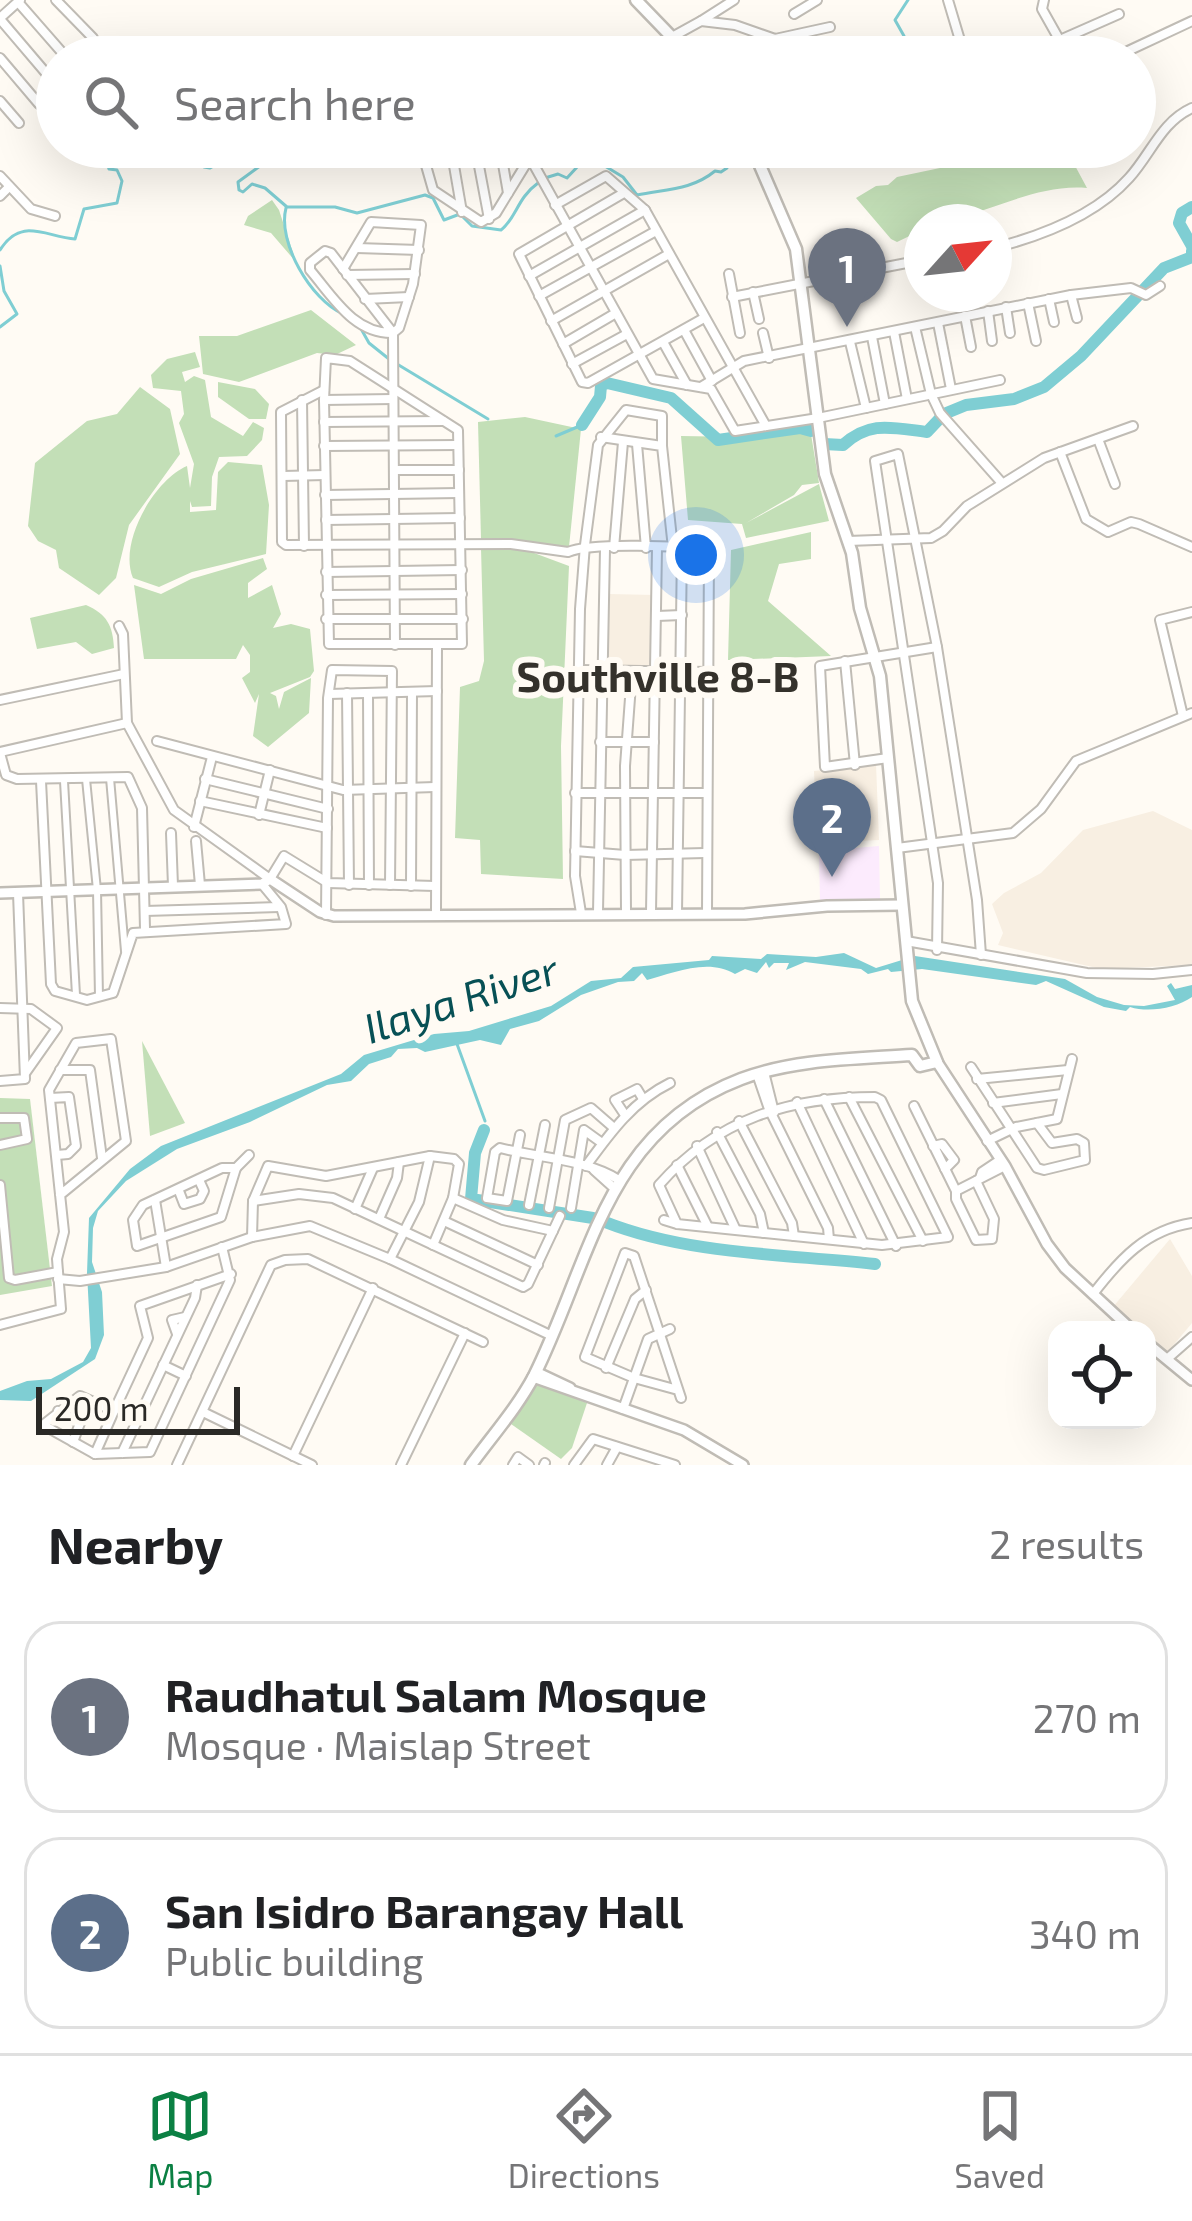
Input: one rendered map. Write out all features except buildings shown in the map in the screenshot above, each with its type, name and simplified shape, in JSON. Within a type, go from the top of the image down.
[{"type":"main road","points":[[637,0],[671,36]]},
{"type":"main road","points":[[762,168],[793,236],[825,474],[877,657],[909,982],[914,1012],[937,1062],[920,1066],[912,1055],[913,1046],[925,1038]]},
{"type":"main road","points":[[470,1465],[534,1375],[616,1184],[642,1149],[678,1115],[708,1094],[760,1073],[912,1055]]},
{"type":"street","points":[[56,0],[91,36]]},
{"type":"street","points":[[676,36],[734,0]]},
{"type":"street","points":[[794,14],[817,0]]},
{"type":"street","points":[[949,0],[959,36]]},
{"type":"street","points":[[1044,0],[1042,9],[1058,36]]},
{"type":"street","points":[[36,59],[1,14],[19,1],[48,36]]},
{"type":"street","points":[[1069,36],[1118,14]]},
{"type":"street","points":[[701,21],[735,25],[766,36]]},
{"type":"street","points":[[1156,38],[1192,21]]},
{"type":"street","points":[[789,36],[830,27]]},
{"type":"street","points":[[0,58],[36,100]]},
{"type":"street","points":[[0,101],[19,123]]},
{"type":"street","points":[[1156,140],[1171,120],[1192,108]]},
{"type":"street","points":[[427,168],[433,190],[481,222],[489,220],[523,168]]},
{"type":"street","points":[[454,168],[462,212]]},
{"type":"street","points":[[479,168],[489,220]]},
{"type":"street","points":[[504,168],[508,193]]},
{"type":"street","points":[[534,168],[657,382],[714,391],[735,430],[1000,380]]},
{"type":"street","points":[[1012,242],[1062,224],[1094,206],[1136,168]]},
{"type":"street","points":[[0,176],[32,209],[55,216]]},
{"type":"street","points":[[555,205],[606,176],[645,211],[766,426]]},
{"type":"street","points":[[0,196],[9,188]]},
{"type":"street","points":[[622,194],[519,254],[584,385],[704,318]]},
{"type":"street","points":[[530,276],[645,211]]},
{"type":"street","points":[[345,272],[371,222],[418,223],[416,274],[399,328],[393,333],[366,330],[309,266],[328,251],[393,333],[395,645]]},
{"type":"street","points":[[539,296],[656,231]]},
{"type":"street","points":[[355,248],[419,250]]},
{"type":"street","points":[[551,321],[669,254]]},
{"type":"street","points":[[733,297],[904,263]]},
{"type":"street","points":[[345,272],[416,274]]},
{"type":"street","points":[[729,274],[740,333]]},
{"type":"street","points":[[1012,306],[1160,286]]},
{"type":"street","points":[[754,292],[759,319]]},
{"type":"street","points":[[1072,295],[1077,318]]},
{"type":"street","points":[[365,299],[409,296]]},
{"type":"street","points":[[1049,298],[1054,322]]},
{"type":"street","points":[[1028,303],[1036,341]]},
{"type":"street","points":[[701,387],[744,361],[983,312]]},
{"type":"street","points":[[988,312],[992,341]]},
{"type":"street","points":[[1007,312],[1010,333]]},
{"type":"street","points":[[562,344],[616,313]]},
{"type":"street","points":[[965,316],[971,347]]},
{"type":"street","points":[[938,323],[951,389]]},
{"type":"street","points":[[915,327],[931,394],[942,417],[1001,482]]},
{"type":"street","points":[[684,330],[712,381]]},
{"type":"street","points":[[894,332],[908,400]]},
{"type":"street","points":[[763,333],[769,358]]},
{"type":"street","points":[[572,364],[627,334]]},
{"type":"street","points":[[872,337],[885,404]]},
{"type":"street","points":[[850,341],[866,408]]},
{"type":"street","points":[[663,342],[687,385]]},
{"type":"street","points":[[329,357],[350,361],[393,394],[458,430],[462,644],[332,646],[328,641],[324,395],[325,361],[329,357]]},
{"type":"street","points":[[393,394],[324,395],[281,412],[283,542],[304,546],[527,545],[568,552],[657,547],[707,549],[710,553],[707,913]]},
{"type":"street","points":[[302,400],[304,546]]},
{"type":"street","points":[[581,913],[575,876],[575,793],[585,548],[601,436],[626,410],[662,416],[677,548],[682,615],[677,913]]},
{"type":"street","points":[[324,422],[444,421]]},
{"type":"street","points":[[847,541],[915,541],[944,531],[967,506],[1001,482],[1060,452],[1133,426]]},
{"type":"street","points":[[601,436],[662,446]]},
{"type":"street","points":[[1098,439],[1115,484]]},
{"type":"street","points":[[598,912],[601,670],[609,549],[623,442]]},
{"type":"street","points":[[637,444],[646,548]]},
{"type":"street","points":[[325,446],[458,446]]},
{"type":"street","points":[[1060,452],[1086,519],[1108,532],[1131,522],[1139,524],[1192,548]]},
{"type":"street","points":[[937,950],[940,908],[932,844],[875,459],[898,454],[937,647],[982,955]]},
{"type":"street","points":[[396,470],[459,470]]},
{"type":"street","points":[[283,476],[325,476]]},
{"type":"street","points":[[325,496],[459,493]]},
{"type":"street","points":[[326,520],[460,518]]},
{"type":"street","points":[[651,912],[657,547]]},
{"type":"street","points":[[326,572],[462,570]]},
{"type":"street","points":[[326,596],[462,594]]},
{"type":"street","points":[[896,848],[1013,833],[1041,809],[1076,761],[1187,714],[1160,620],[1192,612]]},
{"type":"street","points":[[656,616],[682,615]]},
{"type":"street","points":[[326,619],[463,619]]},
{"type":"street","points":[[119,626],[127,724],[174,810],[266,882],[326,915],[707,913],[902,905]]},
{"type":"street","points":[[436,914],[437,646]]},
{"type":"street","points":[[888,758],[827,768],[820,669],[937,647]]},
{"type":"street","points":[[844,661],[855,765]]},
{"type":"street","points":[[326,915],[328,694],[330,672],[335,670],[392,671],[390,886]]},
{"type":"street","points":[[578,670],[708,672]]},
{"type":"street","points":[[626,912],[625,793],[632,671]]},
{"type":"street","points":[[0,700],[124,674]]},
{"type":"street","points":[[411,886],[412,692]]},
{"type":"street","points":[[328,694],[437,692]]},
{"type":"street","points":[[347,693],[349,885]]},
{"type":"street","points":[[368,693],[369,885]]},
{"type":"street","points":[[127,724],[0,752],[5,775],[41,781],[128,777],[141,803],[146,929]]},
{"type":"street","points":[[157,740],[348,790],[435,788]]},
{"type":"street","points":[[600,742],[654,742]]},
{"type":"street","points":[[194,827],[212,757]]},
{"type":"street","points":[[259,815],[270,770]]},
{"type":"street","points":[[110,778],[125,955]]},
{"type":"street","points":[[86,779],[97,890],[99,998]]},
{"type":"street","points":[[205,779],[328,809]]},
{"type":"street","points":[[41,781],[53,990],[76,999],[113,993],[130,935],[146,929],[283,925],[288,920],[266,882]]},
{"type":"street","points":[[64,781],[76,999]]},
{"type":"street","points":[[575,793],[706,793]]},
{"type":"street","points":[[200,801],[327,828]]},
{"type":"street","points":[[171,833],[172,886]]},
{"type":"street","points":[[196,841],[200,885]]},
{"type":"street","points":[[575,851],[705,853]]},
{"type":"street","points":[[266,882],[284,856],[328,883],[435,886]]},
{"type":"street","points":[[0,893],[266,882]]},
{"type":"street","points":[[18,893],[26,1072]]},
{"type":"street","points":[[145,911],[281,907]]},
{"type":"street","points":[[218,910],[219,928]]},
{"type":"street","points":[[906,945],[1098,974],[1192,970]]},
{"type":"street","points":[[0,1008],[37,1012],[57,1030],[22,1082],[0,1081]]},
{"type":"street","points":[[0,1325],[58,1312],[64,1232],[60,1195],[57,1155],[50,1098],[50,1084],[76,1043],[107,1038],[114,1042],[126,1138],[60,1195]]},
{"type":"street","points":[[990,1144],[1007,1132],[1057,1119],[1072,1059]]},
{"type":"street","points":[[937,1062],[1002,1163],[1040,1235],[1122,1321]]},
{"type":"street","points":[[971,1067],[1007,1132],[1040,1170],[1085,1160],[1084,1143],[1077,1139],[1052,1143],[1037,1123]]},
{"type":"street","points":[[59,1070],[90,1070],[102,1158]]},
{"type":"street","points":[[977,1079],[1068,1070]]},
{"type":"street","points":[[760,1073],[772,1110],[828,1228],[829,1240]]},
{"type":"street","points":[[571,1208],[586,1167],[602,1143],[643,1099],[670,1083]]},
{"type":"street","points":[[626,1115],[615,1100],[637,1089],[643,1099]]},
{"type":"street","points":[[992,1103],[1063,1094]]},
{"type":"street","points":[[50,1098],[70,1097],[76,1146],[68,1154],[57,1155]]},
{"type":"street","points":[[849,1097],[923,1241]]},
{"type":"street","points":[[664,1220],[676,1224],[864,1244],[896,1246],[948,1238],[880,1100],[849,1097],[796,1102],[739,1121],[697,1146],[658,1188],[676,1224]]},
{"type":"street","points":[[824,1100],[896,1246]]},
{"type":"street","points":[[796,1102],[864,1244]]},
{"type":"street","points":[[914,1106],[933,1146],[942,1144],[954,1160],[945,1169],[976,1240],[982,1241],[994,1238],[994,1219],[978,1179]]},
{"type":"street","points":[[549,1208],[568,1118],[591,1108],[614,1128]]},
{"type":"street","points":[[0,1118],[24,1118],[27,1139],[0,1145]]},
{"type":"street","points":[[739,1121],[792,1223],[794,1236]]},
{"type":"street","points":[[529,1205],[545,1125]]},
{"type":"street","points":[[586,1167],[584,1130],[602,1143]]},
{"type":"street","points":[[717,1132],[760,1214],[764,1233]]},
{"type":"street","points":[[520,1135],[517,1153],[507,1201],[487,1198],[496,1149],[517,1153],[538,1157],[557,1160],[586,1167],[616,1184]]},
{"type":"street","points":[[697,1146],[735,1228]]},
{"type":"street","points":[[236,1168],[222,1168],[135,1214],[132,1247],[221,1217],[236,1168],[249,1155]]},
{"type":"street","points":[[394,1261],[425,1183],[430,1156]]},
{"type":"street","points":[[252,1237],[253,1202],[268,1166],[326,1176],[430,1156],[458,1160],[453,1198],[433,1245]]},
{"type":"street","points":[[379,1219],[399,1162]]},
{"type":"street","points":[[957,1192],[1002,1163]]},
{"type":"street","points":[[677,1165],[706,1226]]},
{"type":"street","points":[[355,1209],[373,1167]]},
{"type":"street","points":[[178,1190],[184,1204],[200,1199],[204,1191],[199,1180]]},
{"type":"street","points":[[0,1185],[9,1278],[15,1280],[80,1281],[166,1267],[252,1237],[310,1226],[550,1335]]},
{"type":"street","points":[[253,1202],[322,1194],[523,1287],[560,1216]]},
{"type":"street","points":[[453,1198],[503,1220],[554,1231]]},
{"type":"street","points":[[154,1200],[166,1267]]},
{"type":"street","points":[[444,1221],[538,1265]]},
{"type":"street","points":[[1093,1294],[1116,1264],[1144,1240],[1192,1223]]},
{"type":"street","points":[[114,1412],[80,1396],[42,1424],[95,1454],[149,1452],[231,1274],[222,1247]]},
{"type":"street","points":[[625,1253],[634,1256],[659,1333],[680,1394],[588,1360],[584,1353],[625,1253]]},
{"type":"street","points":[[177,1465],[274,1262],[308,1259],[483,1342]]},
{"type":"street","points":[[95,1454],[148,1338],[140,1306],[231,1274]]},
{"type":"street","points":[[122,1454],[197,1285]]},
{"type":"street","points":[[293,1456],[373,1288]]},
{"type":"street","points":[[606,1367],[634,1299],[646,1290]]},
{"type":"street","points":[[623,1408],[649,1339],[670,1329]]},
{"type":"street","points":[[401,1465],[464,1333]]},
{"type":"street","points":[[1166,1359],[1192,1336]]},
{"type":"street","points":[[1156,1351],[1192,1380]]},
{"type":"street","points":[[164,1365],[186,1376]]},
{"type":"street","points":[[534,1375],[684,1430],[729,1461],[743,1465]]},
{"type":"street","points":[[58,1412],[81,1425],[73,1442]]},
{"type":"street","points":[[205,1413],[312,1465]]},
{"type":"street","points":[[574,1465],[590,1439],[668,1464]]},
{"type":"street","points":[[607,1465],[617,1447]]},
{"type":"street","points":[[635,1465],[642,1455]]},
{"type":"street","points":[[513,1465],[518,1457],[529,1465]]},
{"type":"shaded area","points":[[609,594],[655,595],[655,668],[608,667]]},
{"type":"shaded area","points":[[876,764],[879,840],[817,843],[814,771]]},
{"type":"shaded area","points":[[1153,811],[1192,830],[1192,965],[1101,969],[998,945],[1003,933],[992,904],[1004,893],[1041,873],[1083,830]]},
{"type":"shaded area","points":[[879,846],[880,900],[820,901],[819,851]]},
{"type":"shaded area","points":[[1170,1239],[1192,1276],[1192,1323],[1166,1354],[1156,1346],[1156,1321],[1128,1321],[1113,1307]]},
{"type":"green space","points":[[940,168],[1076,168],[1087,188],[1045,191],[1002,204],[904,204],[904,239],[897,242],[856,198],[897,177]]},
{"type":"green space","points":[[272,200],[296,262],[271,233],[244,225],[248,216]]},
{"type":"green space","points":[[311,310],[356,345],[335,355],[317,353],[239,382],[203,374],[199,336],[237,336]]},
{"type":"green space","points":[[195,352],[200,367],[182,372],[185,382],[194,376],[205,380],[211,417],[243,436],[253,422],[264,428],[262,440],[247,456],[219,457],[212,477],[211,506],[192,507],[190,501],[190,512],[216,510],[218,472],[228,462],[262,465],[269,505],[266,554],[192,572],[159,587],[133,578],[130,548],[151,498],[187,466],[190,488],[194,464],[179,423],[184,414],[181,391],[153,388],[151,375],[167,359]]},
{"type":"green space","points":[[218,382],[255,389],[269,404],[266,419],[249,419],[218,397]]},
{"type":"green space","points":[[140,387],[170,409],[180,454],[129,525],[116,578],[99,595],[59,568],[56,550],[38,541],[28,526],[35,463],[87,421],[117,414]]},
{"type":"green space","points":[[525,417],[581,429],[569,547],[481,539],[478,422]]},
{"type":"green space","points":[[789,428],[811,434],[819,483],[802,485],[794,495],[746,523],[819,484],[829,521],[746,538],[742,524],[688,520],[681,436],[741,437]]},
{"type":"green space","points":[[811,532],[811,559],[779,564],[768,601],[831,656],[728,660],[731,550]]},
{"type":"green space","points":[[481,548],[526,550],[569,566],[561,746],[563,879],[481,874],[480,840],[455,838],[460,687],[479,681],[484,661]]},
{"type":"green space","points":[[263,558],[267,569],[248,583],[248,598],[272,585],[281,614],[273,628],[291,624],[310,629],[314,671],[270,693],[276,696],[279,709],[284,692],[311,678],[309,713],[268,747],[253,736],[259,694],[255,703],[242,678],[250,672],[250,655],[243,645],[236,659],[144,659],[134,585],[161,594],[191,579]]},
{"type":"green space","points":[[86,605],[107,622],[114,648],[92,654],[76,642],[37,649],[30,618]]},
{"type":"green space","points":[[142,1041],[185,1123],[150,1136]]},
{"type":"green space","points":[[0,1098],[30,1099],[52,1286],[0,1295]]},
{"type":"green space","points":[[537,1382],[587,1403],[572,1448],[561,1459],[511,1424]]},
{"type":"water","points":[[844,953],[876,968],[915,956],[1065,979],[1124,1005],[1175,1000],[1167,986],[1171,983],[1175,989],[1192,985],[1192,997],[1162,1008],[1130,1007],[1126,1011],[1104,1007],[1046,981],[1036,985],[922,969],[868,974],[861,969],[805,962],[786,970],[789,963],[774,963],[769,968],[766,962],[757,973],[701,967],[647,980],[642,973],[634,981],[581,995],[539,1021],[510,1029],[501,1045],[480,1040],[425,1052],[398,1049],[391,1057],[369,1064],[351,1081],[327,1085],[250,1122],[177,1149],[126,1181],[98,1211],[93,1228],[92,1262],[102,1292],[104,1335],[95,1359],[31,1401],[0,1400],[0,1391],[51,1379],[83,1362],[91,1348],[89,1218],[130,1169],[161,1146],[341,1074],[364,1055],[551,1006],[591,981],[621,978],[633,967],[712,956],[761,959],[767,954],[816,957]]},
{"type":"waterway","points":[[904,36],[895,20],[908,0]]},
{"type":"waterway","points":[[0,250],[25,231],[75,239],[84,209],[117,203],[122,181],[117,170],[109,168]]},
{"type":"waterway","points":[[257,168],[238,182],[239,190],[252,184],[265,188],[287,207],[335,207],[357,213],[425,195],[433,198],[444,220],[460,214],[472,226],[501,230],[538,183]]},
{"type":"waterway","points":[[545,178],[558,174],[567,178],[576,168]]},
{"type":"waterway","points":[[608,168],[637,195],[697,182],[727,168]]},
{"type":"waterway","points":[[1192,207],[1182,213],[1179,223],[1192,246]]},
{"type":"waterway","points":[[286,208],[287,237],[299,268],[319,296],[343,314]]},
{"type":"waterway","points":[[824,444],[843,445],[863,432],[882,428],[927,432],[944,414],[966,405],[1014,399],[1044,387],[1081,356],[1164,268],[1192,257],[1192,251]]},
{"type":"waterway","points":[[0,266],[4,291],[17,314],[0,327]]},
{"type":"waterway","points":[[360,327],[369,343],[389,359]]},
{"type":"waterway","points":[[397,364],[488,419]]},
{"type":"waterway","points":[[582,425],[600,397],[601,386],[607,383],[671,398],[718,440],[800,428],[811,431]]},
{"type":"waterway","points":[[556,436],[582,425]]},
{"type":"waterway","name":"Ilaya River","points":[[457,1044],[485,1121]]},
{"type":"waterway","points":[[484,1130],[475,1153],[471,1199],[593,1218]]},
{"type":"waterway","points":[[605,1222],[704,1247],[875,1264]]},
{"type":"place","name":"Raudhatul Salam Mosque","points":[[847,327]]},
{"type":"place","name":"San Isidro Barangay Hall","points":[[832,877]]},
{"type":"district","name":"Southville 8-B","points":[[658,677]]}]
